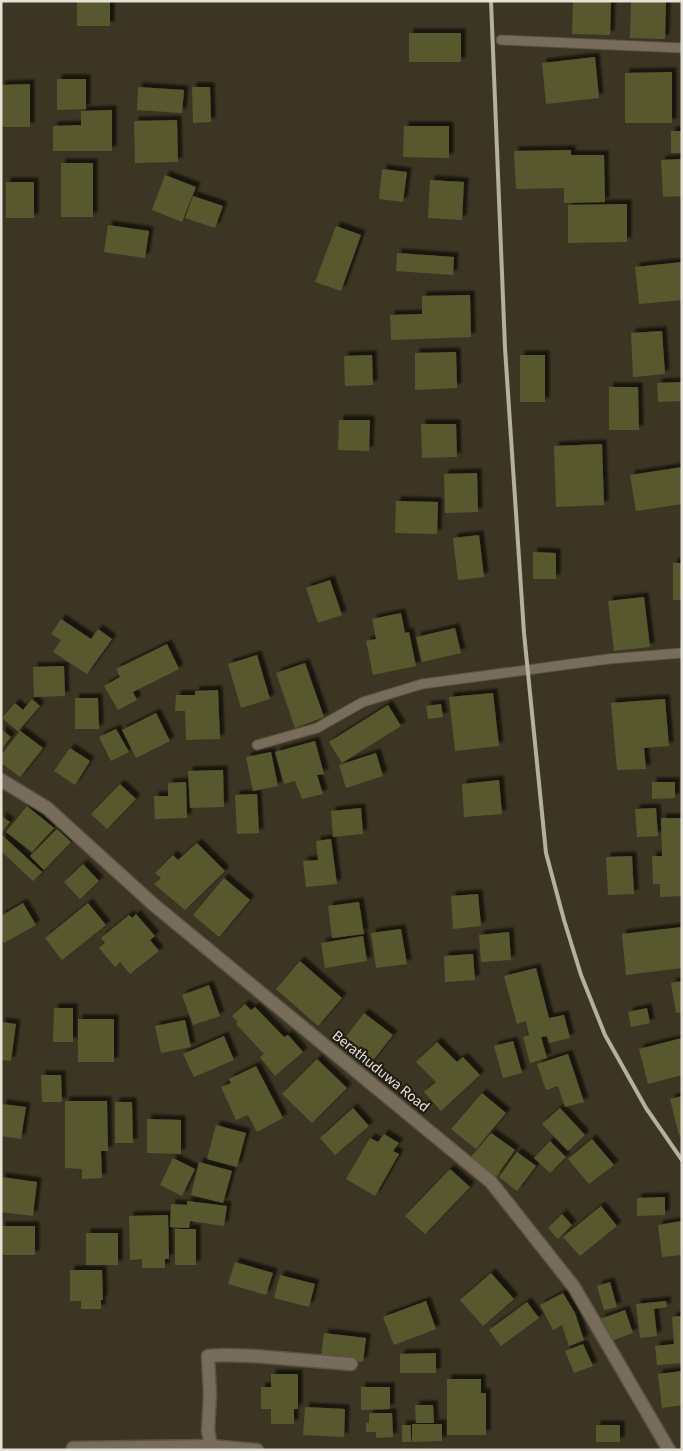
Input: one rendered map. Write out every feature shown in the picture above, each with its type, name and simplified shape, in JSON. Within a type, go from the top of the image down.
[{"type":"street","name":"Berathuduwa Road","points":[[1,780],[47,808],[154,905],[491,1182],[574,1287],[669,1450]]},
{"type":"street","points":[[211,1446],[208,1431],[210,1394],[208,1356],[226,1354],[352,1364]]},
{"type":"street","points":[[73,1448],[211,1446],[257,1450]]},
{"type":"lane","points":[[502,40],[682,48]]},
{"type":"lane","points":[[257,745],[318,728],[364,702],[422,684],[608,659],[682,653]]},
{"type":"building","points":[[77,1],[110,1],[110,26],[77,26]]},
{"type":"building","points":[[573,1],[611,1],[610,35],[572,34]]},
{"type":"building","points":[[631,1],[666,1],[665,39],[630,38]]},
{"type":"building","points":[[409,33],[461,33],[461,62],[409,62]]},
{"type":"building","points":[[595,57],[599,98],[546,104],[542,63]]},
{"type":"building","points":[[672,72],[672,123],[625,123],[625,73]]},
{"type":"building","points":[[57,79],[86,79],[86,109],[57,110]]},
{"type":"building","points":[[30,84],[30,127],[1,127],[1,85]]},
{"type":"building","points":[[138,87],[184,90],[182,113],[137,110]]},
{"type":"building","points":[[192,87],[210,87],[211,122],[193,123]]},
{"type":"building","points":[[112,110],[112,151],[53,151],[53,126],[81,125],[81,111]]},
{"type":"building","points":[[177,120],[178,162],[135,163],[134,121]]},
{"type":"building","points":[[404,126],[449,126],[449,158],[403,157]]},
{"type":"building","points":[[671,131],[682,131],[682,153],[671,153]]},
{"type":"building","points":[[571,150],[571,155],[604,155],[605,202],[564,203],[564,188],[516,189],[514,151]]},
{"type":"building","points":[[682,159],[682,196],[663,197],[661,160]]},
{"type":"building","points":[[61,163],[93,163],[93,217],[61,217]]},
{"type":"building","points":[[382,169],[407,172],[403,202],[379,199]]},
{"type":"building","points":[[165,175],[196,187],[182,222],[152,210]]},
{"type":"building","points":[[430,180],[464,182],[462,220],[428,218]]},
{"type":"building","points":[[6,182],[34,182],[34,218],[6,218]]},
{"type":"building","points":[[193,196],[223,206],[215,228],[185,218]]},
{"type":"building","points":[[627,204],[627,242],[568,243],[568,205]]},
{"type":"building","points":[[108,225],[149,231],[145,258],[104,252]]},
{"type":"building","points":[[336,226],[361,235],[341,291],[315,282]]},
{"type":"building","points":[[397,253],[454,257],[453,275],[396,271]]},
{"type":"building","points":[[682,262],[682,300],[639,304],[635,267]]},
{"type":"building","points":[[470,295],[471,337],[391,340],[390,315],[422,314],[422,296]]},
{"type":"building","points":[[662,331],[665,374],[633,377],[631,333]]},
{"type":"building","points":[[456,352],[457,388],[415,390],[415,353]]},
{"type":"building","points":[[372,355],[373,385],[345,386],[344,356]]},
{"type":"building","points":[[520,355],[545,355],[545,402],[520,402]]},
{"type":"building","points":[[682,382],[682,401],[658,402],[657,383]]},
{"type":"building","points":[[609,387],[638,387],[639,430],[609,430]]},
{"type":"building","points":[[339,420],[370,420],[369,451],[338,450]]},
{"type":"building","points":[[421,424],[456,424],[457,457],[422,458]]},
{"type":"building","points":[[602,444],[604,505],[556,507],[554,446]]},
{"type":"building","points":[[682,467],[682,504],[636,511],[630,475]]},
{"type":"building","points":[[477,473],[478,512],[445,513],[444,474]]},
{"type":"building","points":[[396,501],[438,502],[437,534],[395,533]]},
{"type":"building","points":[[479,535],[484,577],[458,580],[453,538]]},
{"type":"building","points":[[533,552],[556,553],[556,579],[533,579]]},
{"type":"building","points":[[673,563],[682,563],[682,600],[673,600]]},
{"type":"building","points":[[330,580],[342,615],[318,623],[306,588]]},
{"type":"building","points":[[644,597],[650,647],[614,651],[608,601]]},
{"type":"building","points":[[401,613],[405,633],[409,632],[416,666],[373,675],[366,641],[376,639],[372,619]]},
{"type":"building","points":[[61,619],[91,639],[98,629],[112,639],[87,674],[53,652],[61,640],[51,634]]},
{"type":"building","points":[[455,628],[461,653],[422,662],[416,637]]},
{"type":"building","points":[[167,644],[179,669],[133,692],[137,700],[118,710],[104,686],[120,677],[116,669]]},
{"type":"building","points":[[257,655],[270,699],[241,708],[228,664]]},
{"type":"building","points":[[305,663],[324,717],[295,728],[276,673]]},
{"type":"building","points":[[64,666],[65,696],[34,697],[33,667]]},
{"type":"building","points":[[218,690],[220,739],[186,740],[185,711],[175,711],[176,695],[195,695],[195,691]]},
{"type":"building","points":[[493,693],[499,746],[455,751],[449,697]]},
{"type":"building","points":[[75,698],[98,698],[99,729],[75,729]]},
{"type":"building","points":[[32,699],[40,706],[19,730],[43,748],[20,777],[1,763],[1,755],[19,732],[2,718],[15,703],[23,710]]},
{"type":"building","points":[[665,699],[669,746],[644,748],[646,769],[617,770],[611,703]]},
{"type":"building","points":[[441,704],[443,717],[428,719],[426,706]]},
{"type":"building","points":[[388,705],[401,726],[342,763],[329,742]]},
{"type":"building","points":[[156,713],[170,741],[136,758],[122,730]]},
{"type":"building","points":[[1,729],[11,737],[1,750]]},
{"type":"building","points":[[116,729],[129,752],[111,761],[99,737]]},
{"type":"building","points":[[315,741],[324,774],[317,775],[323,794],[302,799],[295,781],[284,784],[275,752]]},
{"type":"building","points":[[70,748],[90,761],[75,785],[54,771]]},
{"type":"building","points":[[271,752],[278,786],[253,791],[246,757]]},
{"type":"building","points":[[376,753],[383,776],[346,788],[339,765]]},
{"type":"building","points":[[223,770],[224,807],[190,808],[188,771]]},
{"type":"building","points":[[499,780],[502,814],[464,817],[462,784]]},
{"type":"building","points":[[186,782],[187,818],[155,819],[154,796],[168,796],[168,783]]},
{"type":"building","points":[[652,782],[675,782],[675,798],[652,799]]},
{"type":"building","points":[[120,784],[136,799],[107,829],[91,814]]},
{"type":"building","points":[[257,794],[259,833],[237,834],[235,795]]},
{"type":"building","points":[[27,806],[54,828],[32,852],[6,832]]},
{"type":"building","points":[[361,808],[363,834],[333,837],[331,811]]},
{"type":"building","points":[[656,808],[658,836],[637,837],[635,809]]},
{"type":"building","points":[[1,816],[10,822],[1,833]]},
{"type":"building","points":[[661,818],[682,818],[682,896],[660,897],[660,884],[653,884],[652,856],[662,856]]},
{"type":"building","points":[[57,829],[71,842],[44,870],[30,856]]},
{"type":"building","points":[[2,835],[42,872],[33,881],[1,851]]},
{"type":"building","points":[[331,839],[337,884],[306,887],[303,861],[318,860],[316,841]]},
{"type":"building","points":[[197,843],[225,871],[185,910],[154,884],[161,878],[155,873],[173,855],[178,860]]},
{"type":"building","points":[[632,856],[634,894],[608,895],[606,857]]},
{"type":"building","points":[[83,864],[99,881],[80,899],[64,882]]},
{"type":"building","points":[[224,878],[250,900],[219,937],[193,915]]},
{"type":"building","points":[[478,894],[481,926],[453,929],[451,896]]},
{"type":"building","points":[[359,902],[364,934],[332,938],[328,906]]},
{"type":"building","points":[[23,903],[36,925],[4,943],[1,938],[1,916]]},
{"type":"building","points":[[88,903],[106,925],[62,960],[45,938]]},
{"type":"building","points":[[136,914],[155,936],[150,940],[159,951],[130,974],[120,962],[115,967],[99,948],[105,943],[101,938],[129,915],[132,918]]},
{"type":"building","points":[[682,927],[682,968],[626,975],[622,934]]},
{"type":"building","points":[[401,929],[407,964],[376,968],[371,933]]},
{"type":"building","points":[[509,932],[511,960],[481,962],[479,935]]},
{"type":"building","points":[[363,936],[367,961],[325,968],[321,943]]},
{"type":"building","points":[[473,954],[475,980],[445,982],[444,956]]},
{"type":"building","points":[[300,961],[342,998],[318,1026],[276,989]]},
{"type":"building","points":[[536,968],[549,1018],[564,1015],[570,1038],[549,1043],[547,1036],[541,1037],[547,1058],[530,1063],[523,1037],[529,1035],[526,1021],[517,1024],[504,976]]},
{"type":"building","points":[[682,981],[682,1012],[676,1013],[671,983]]},
{"type":"building","points":[[209,985],[220,1016],[193,1025],[182,995]]},
{"type":"building","points":[[245,1004],[251,1010],[255,1007],[284,1037],[288,1035],[303,1052],[275,1076],[260,1057],[264,1054],[236,1024],[238,1022],[232,1016]]},
{"type":"building","points":[[54,1008],[73,1008],[73,1042],[53,1042]]},
{"type":"building","points":[[647,1008],[650,1023],[631,1027],[628,1012]]},
{"type":"building","points":[[364,1013],[393,1035],[367,1068],[339,1046]]},
{"type":"building","points":[[78,1019],[114,1019],[114,1062],[78,1062]]},
{"type":"building","points":[[185,1020],[191,1047],[161,1053],[155,1026]]},
{"type":"building","points":[[1,1022],[16,1024],[11,1061],[1,1060]]},
{"type":"building","points":[[224,1036],[234,1060],[194,1077],[183,1054]]},
{"type":"building","points":[[682,1038],[682,1075],[648,1084],[639,1049]]},
{"type":"building","points":[[513,1041],[522,1073],[503,1078],[494,1046]]},
{"type":"building","points":[[437,1042],[457,1062],[463,1057],[480,1075],[441,1111],[424,1092],[436,1082],[416,1062]]},
{"type":"building","points":[[568,1054],[584,1102],[565,1107],[558,1086],[546,1090],[537,1064]]},
{"type":"building","points":[[317,1059],[347,1088],[312,1123],[282,1094]]},
{"type":"building","points":[[256,1066],[283,1118],[257,1132],[248,1115],[236,1120],[221,1087],[231,1083],[229,1079]]},
{"type":"building","points":[[41,1075],[61,1075],[62,1102],[42,1102]]},
{"type":"building","points":[[482,1093],[506,1113],[476,1149],[451,1129]]},
{"type":"building","points":[[682,1096],[682,1135],[679,1135],[670,1099]]},
{"type":"building","points":[[65,1101],[107,1101],[108,1151],[101,1151],[102,1178],[82,1179],[82,1169],[65,1168]]},
{"type":"building","points":[[115,1102],[132,1102],[133,1143],[115,1143]]},
{"type":"building","points":[[2,1104],[26,1107],[21,1139],[1,1136]]},
{"type":"building","points":[[353,1108],[369,1126],[335,1155],[320,1138]]},
{"type":"building","points":[[560,1108],[585,1135],[568,1151],[542,1124]]},
{"type":"building","points":[[147,1119],[181,1120],[181,1154],[147,1153]]},
{"type":"building","points":[[216,1125],[246,1133],[237,1167],[207,1159]]},
{"type":"building","points":[[491,1133],[515,1150],[496,1177],[470,1158]]},
{"type":"building","points":[[384,1134],[399,1143],[393,1151],[399,1154],[375,1196],[346,1179],[370,1138],[378,1142]]},
{"type":"building","points":[[592,1139],[614,1165],[589,1184],[568,1159]]},
{"type":"building","points":[[550,1141],[566,1157],[550,1173],[534,1158]]},
{"type":"building","points":[[517,1152],[536,1166],[517,1191],[499,1177]]},
{"type":"building","points":[[173,1158],[195,1169],[182,1196],[160,1185]]},
{"type":"building","points":[[199,1162],[232,1171],[223,1203],[191,1195]]},
{"type":"building","points":[[450,1169],[470,1187],[425,1234],[405,1216]]},
{"type":"building","points":[[1,1177],[37,1182],[33,1216],[1,1212]]},
{"type":"building","points":[[665,1197],[665,1215],[637,1216],[637,1198]]},
{"type":"building","points":[[187,1201],[227,1206],[224,1226],[190,1221],[189,1228],[170,1227],[171,1204],[187,1205]]},
{"type":"building","points":[[601,1206],[617,1226],[580,1256],[563,1237]]},
{"type":"building","points":[[562,1214],[572,1225],[558,1239],[548,1228]]},
{"type":"building","points":[[168,1215],[169,1259],[165,1259],[165,1268],[142,1268],[142,1259],[130,1260],[129,1216]]},
{"type":"building","points":[[682,1221],[682,1255],[662,1257],[658,1225]]},
{"type":"building","points":[[1,1226],[35,1226],[35,1255],[1,1255]]},
{"type":"building","points":[[175,1229],[196,1229],[196,1265],[175,1265]]},
{"type":"building","points":[[86,1233],[118,1233],[118,1265],[86,1265]]},
{"type":"building","points":[[235,1262],[273,1273],[266,1295],[228,1284]]},
{"type":"building","points":[[70,1270],[102,1270],[103,1300],[101,1300],[101,1309],[81,1309],[81,1301],[70,1301]]},
{"type":"building","points":[[491,1273],[514,1299],[483,1326],[460,1300]]},
{"type":"building","points":[[280,1275],[315,1284],[309,1307],[274,1298]]},
{"type":"building","points":[[610,1282],[617,1307],[604,1310],[597,1286]]},
{"type":"building","points":[[563,1293],[575,1313],[584,1340],[569,1346],[562,1325],[553,1330],[540,1305]]},
{"type":"building","points":[[426,1301],[436,1329],[394,1345],[383,1317]]},
{"type":"building","points":[[666,1301],[667,1307],[654,1309],[657,1336],[640,1338],[636,1304]]},
{"type":"building","points":[[527,1302],[539,1318],[501,1346],[489,1330]]},
{"type":"building","points":[[625,1310],[633,1333],[608,1342],[600,1319]]},
{"type":"building","points":[[682,1316],[682,1363],[657,1365],[655,1346],[674,1344],[672,1317]]},
{"type":"building","points":[[324,1333],[366,1338],[363,1362],[321,1357]]},
{"type":"building","points":[[583,1344],[593,1366],[574,1373],[565,1351]]},
{"type":"building","points":[[436,1353],[436,1373],[400,1373],[400,1354]]},
{"type":"building","points":[[682,1371],[682,1405],[662,1408],[658,1374]]},
{"type":"building","points":[[271,1374],[298,1374],[298,1409],[294,1409],[294,1424],[271,1424],[271,1409],[261,1409],[261,1387],[271,1387]]},
{"type":"building","points":[[447,1379],[481,1379],[481,1393],[486,1393],[486,1435],[447,1435]]},
{"type":"building","points":[[361,1387],[390,1387],[390,1409],[361,1410]]},
{"type":"building","points":[[415,1405],[433,1405],[434,1423],[416,1423]]},
{"type":"building","points":[[305,1407],[345,1409],[344,1437],[303,1435]]},
{"type":"building","points":[[369,1413],[392,1413],[393,1437],[376,1438],[376,1432],[366,1432],[366,1423],[369,1423]]},
{"type":"building","points":[[412,1424],[442,1424],[442,1441],[412,1442]]},
{"type":"building","points":[[402,1425],[411,1425],[411,1442],[402,1442]]},
{"type":"building","points":[[596,1425],[620,1425],[620,1442],[596,1442]]},
{"type":"railway","points":[[491,1],[505,348],[524,633],[546,853],[581,975],[605,1035],[646,1108],[682,1160]]}]
